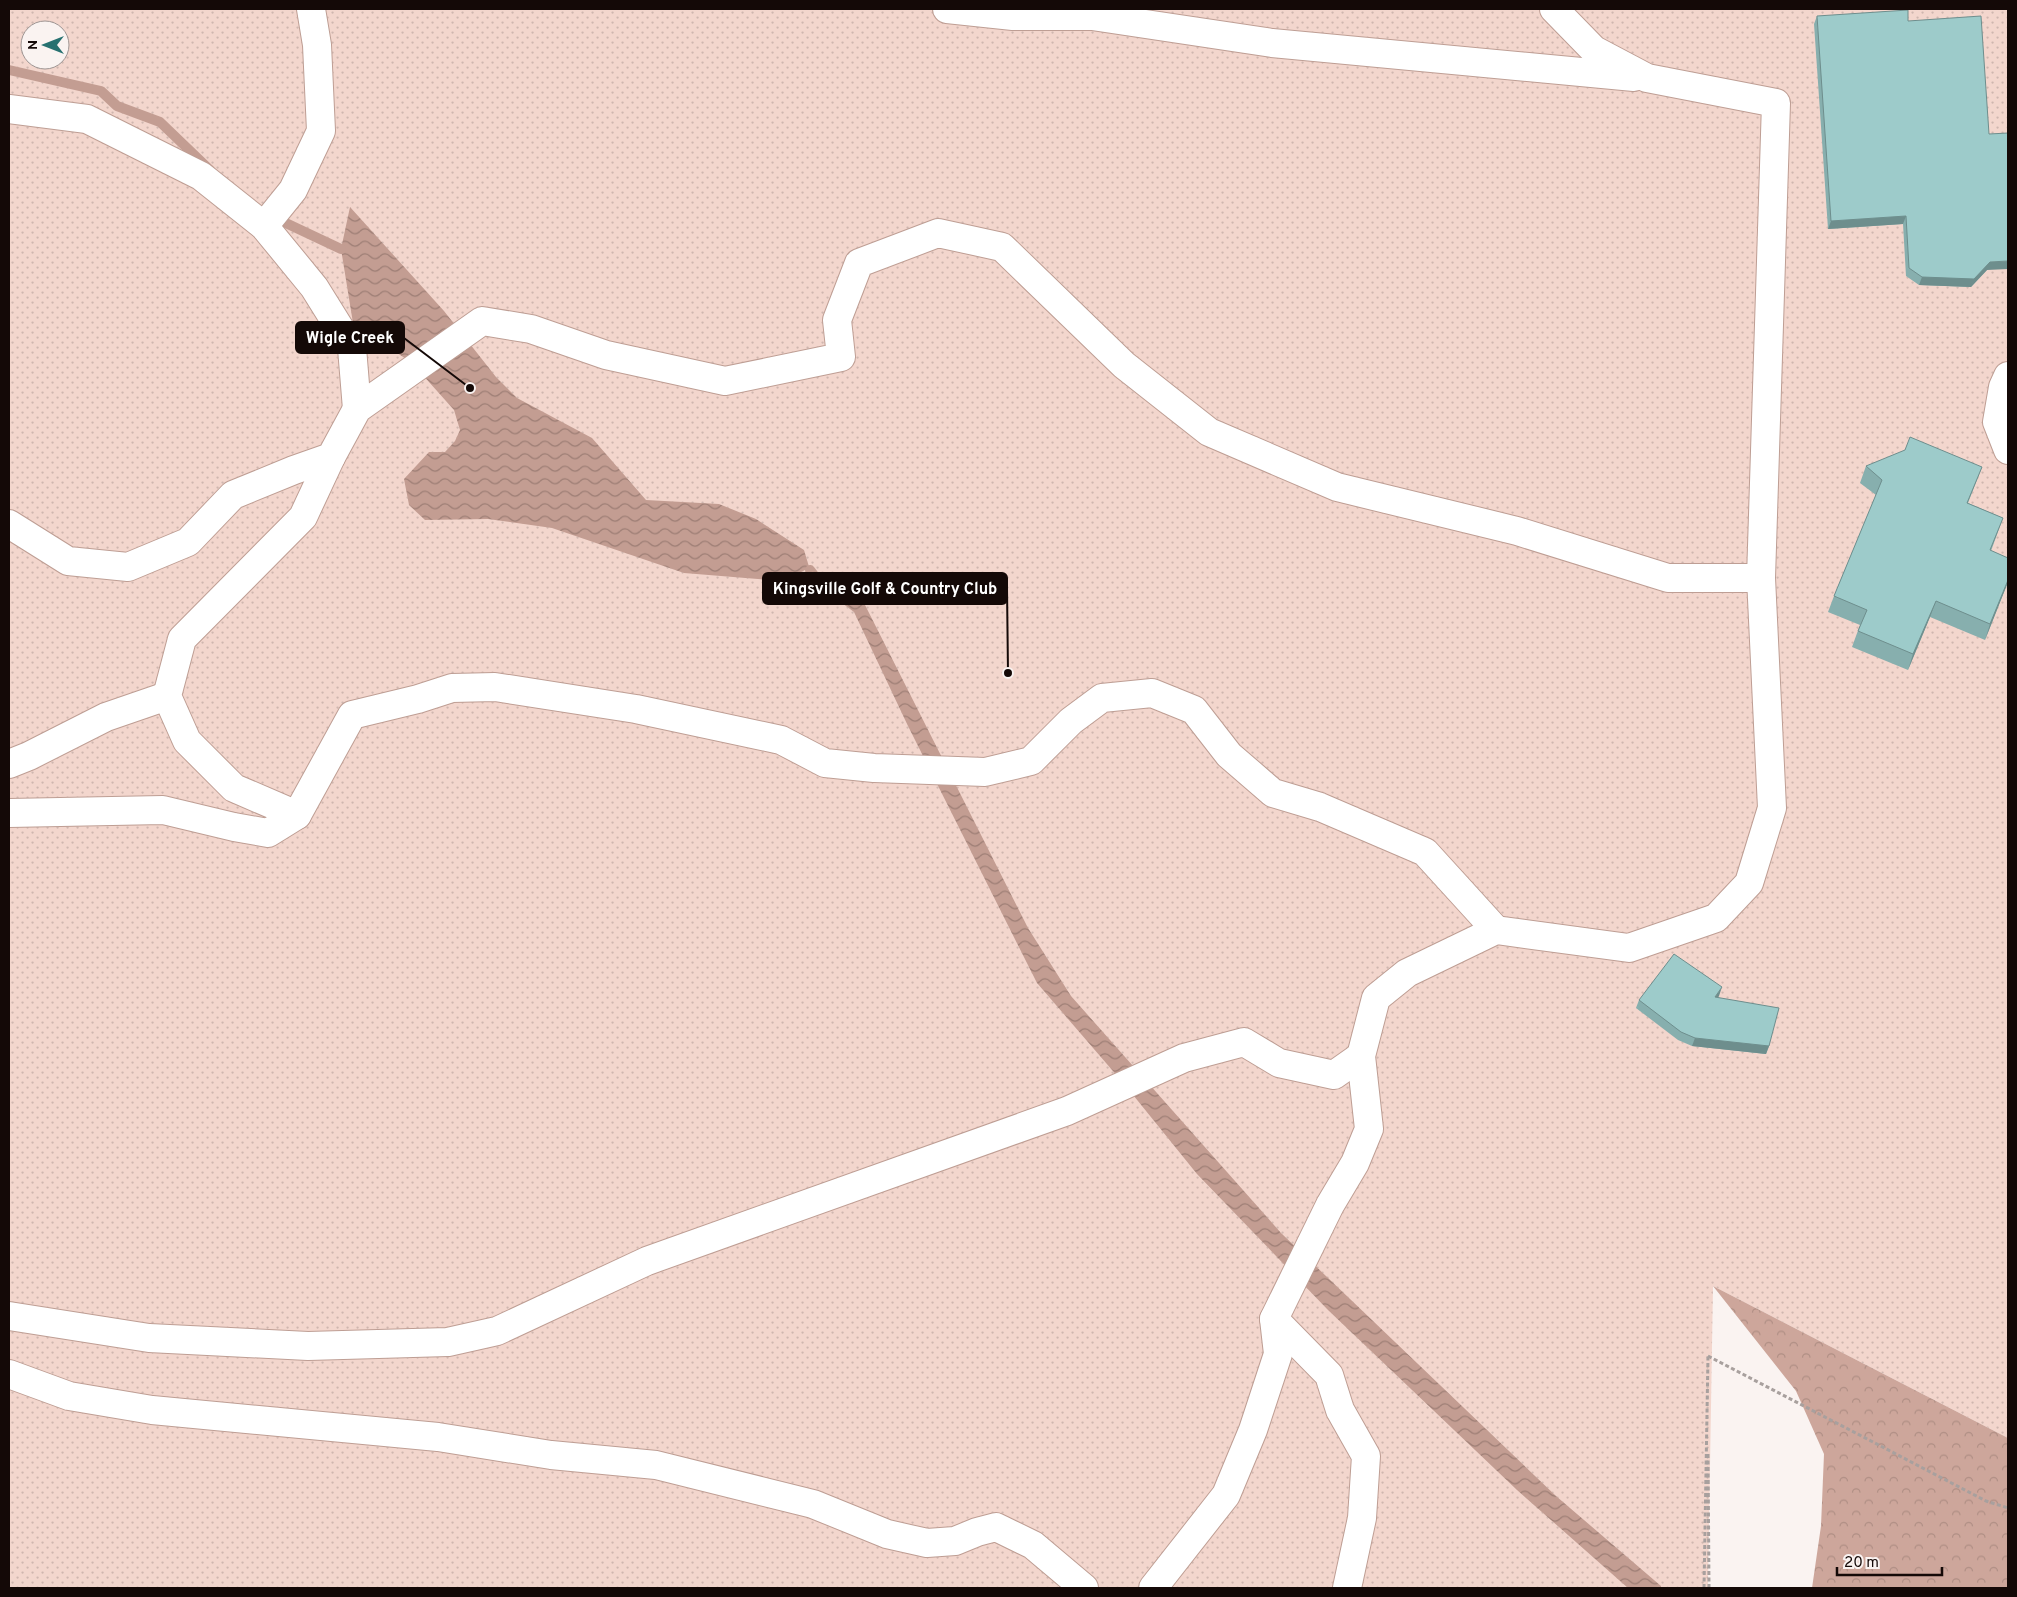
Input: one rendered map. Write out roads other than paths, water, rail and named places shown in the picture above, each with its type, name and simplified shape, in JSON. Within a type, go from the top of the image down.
[{"type":"street","points":[[264,226],[293,190],[321,131],[317,45],[311,9]]},
{"type":"street","points":[[946,9],[1013,16],[1092,16],[1272,43],[1647,78],[1776,103],[1761,578],[1772,808],[1749,882],[1716,918],[1629,948],[1496,930],[1407,972],[1376,998],[1360,1056],[1369,1130],[1355,1163],[1330,1205],[1274,1319],[1278,1354],[1253,1430],[1226,1495],[1153,1588]]},
{"type":"street","points":[[1554,9],[1594,50],[1647,78]]},
{"type":"street","points":[[9,109],[87,119],[201,176],[264,226],[314,287],[352,348],[358,409]]},
{"type":"street","points":[[297,815],[234,788],[187,741],[167,696],[182,639],[303,517],[331,457],[358,409],[482,321],[531,329],[606,355],[726,381],[841,357],[837,320],[859,263],[938,233],[1002,247],[1124,365],[1209,432],[1337,487],[1517,531],[1668,578],[1761,578]]},
{"type":"street","points":[[2008,376],[2003,387],[1997,422],[2008,450]]},
{"type":"street","points":[[9,524],[68,561],[128,567],[188,542],[233,495],[331,457]]},
{"type":"street","points":[[9,813],[163,810],[234,827],[268,832],[297,815],[352,715],[418,699],[452,688],[495,687],[636,709],[781,740],[825,763],[874,768],[985,772],[1031,761],[1071,721],[1102,698],[1152,693],[1194,710],[1229,755],[1273,793],[1320,807],[1425,852],[1496,930]]},
{"type":"street","points":[[9,764],[106,717],[167,696]]},
{"type":"street","points":[[9,1316],[149,1338],[308,1346],[448,1342],[497,1331],[647,1261],[1067,1111],[1184,1058],[1244,1042],[1280,1062],[1334,1075],[1360,1056]]},
{"type":"street","points":[[1274,1319],[1329,1375],[1340,1410],[1366,1456],[1362,1518],[1348,1588]]},
{"type":"street","points":[[9,1374],[69,1396],[152,1410],[438,1437],[550,1455],[656,1465],[813,1504],[887,1534],[927,1543],[955,1541],[996,1527],[1033,1545],[1084,1588]]},
{"type":"water","points":[[350,207],[444,311],[496,377],[517,398],[592,438],[646,500],[719,504],[756,519],[804,550],[810,570],[805,570],[784,581],[684,573],[552,528],[488,519],[425,520],[409,505],[404,479],[429,452],[445,452],[455,441],[460,430],[454,410],[412,363],[353,323],[341,249]]},
{"type":"water","points":[[826,586],[842,586],[863,601],[1028,928],[1071,996],[1281,1233],[1556,1496],[1661,1586],[1661,1588],[1628,1588],[1517,1490],[1328,1310],[1197,1174],[1125,1085],[1037,983],[908,726],[854,612],[826,591]]},
{"type":"waterway","points":[[9,70],[101,91],[117,106],[160,122],[210,170]]},
{"type":"waterway","points":[[273,217],[341,249]]},
{"type":"waterway","points":[[810,570],[826,591]]},
{"type":"place","name":"Wigle Creek","points":[[470,388]]},
{"type":"place","name":"Kingsville Golf & Country Club","points":[[1008,673]]}]
